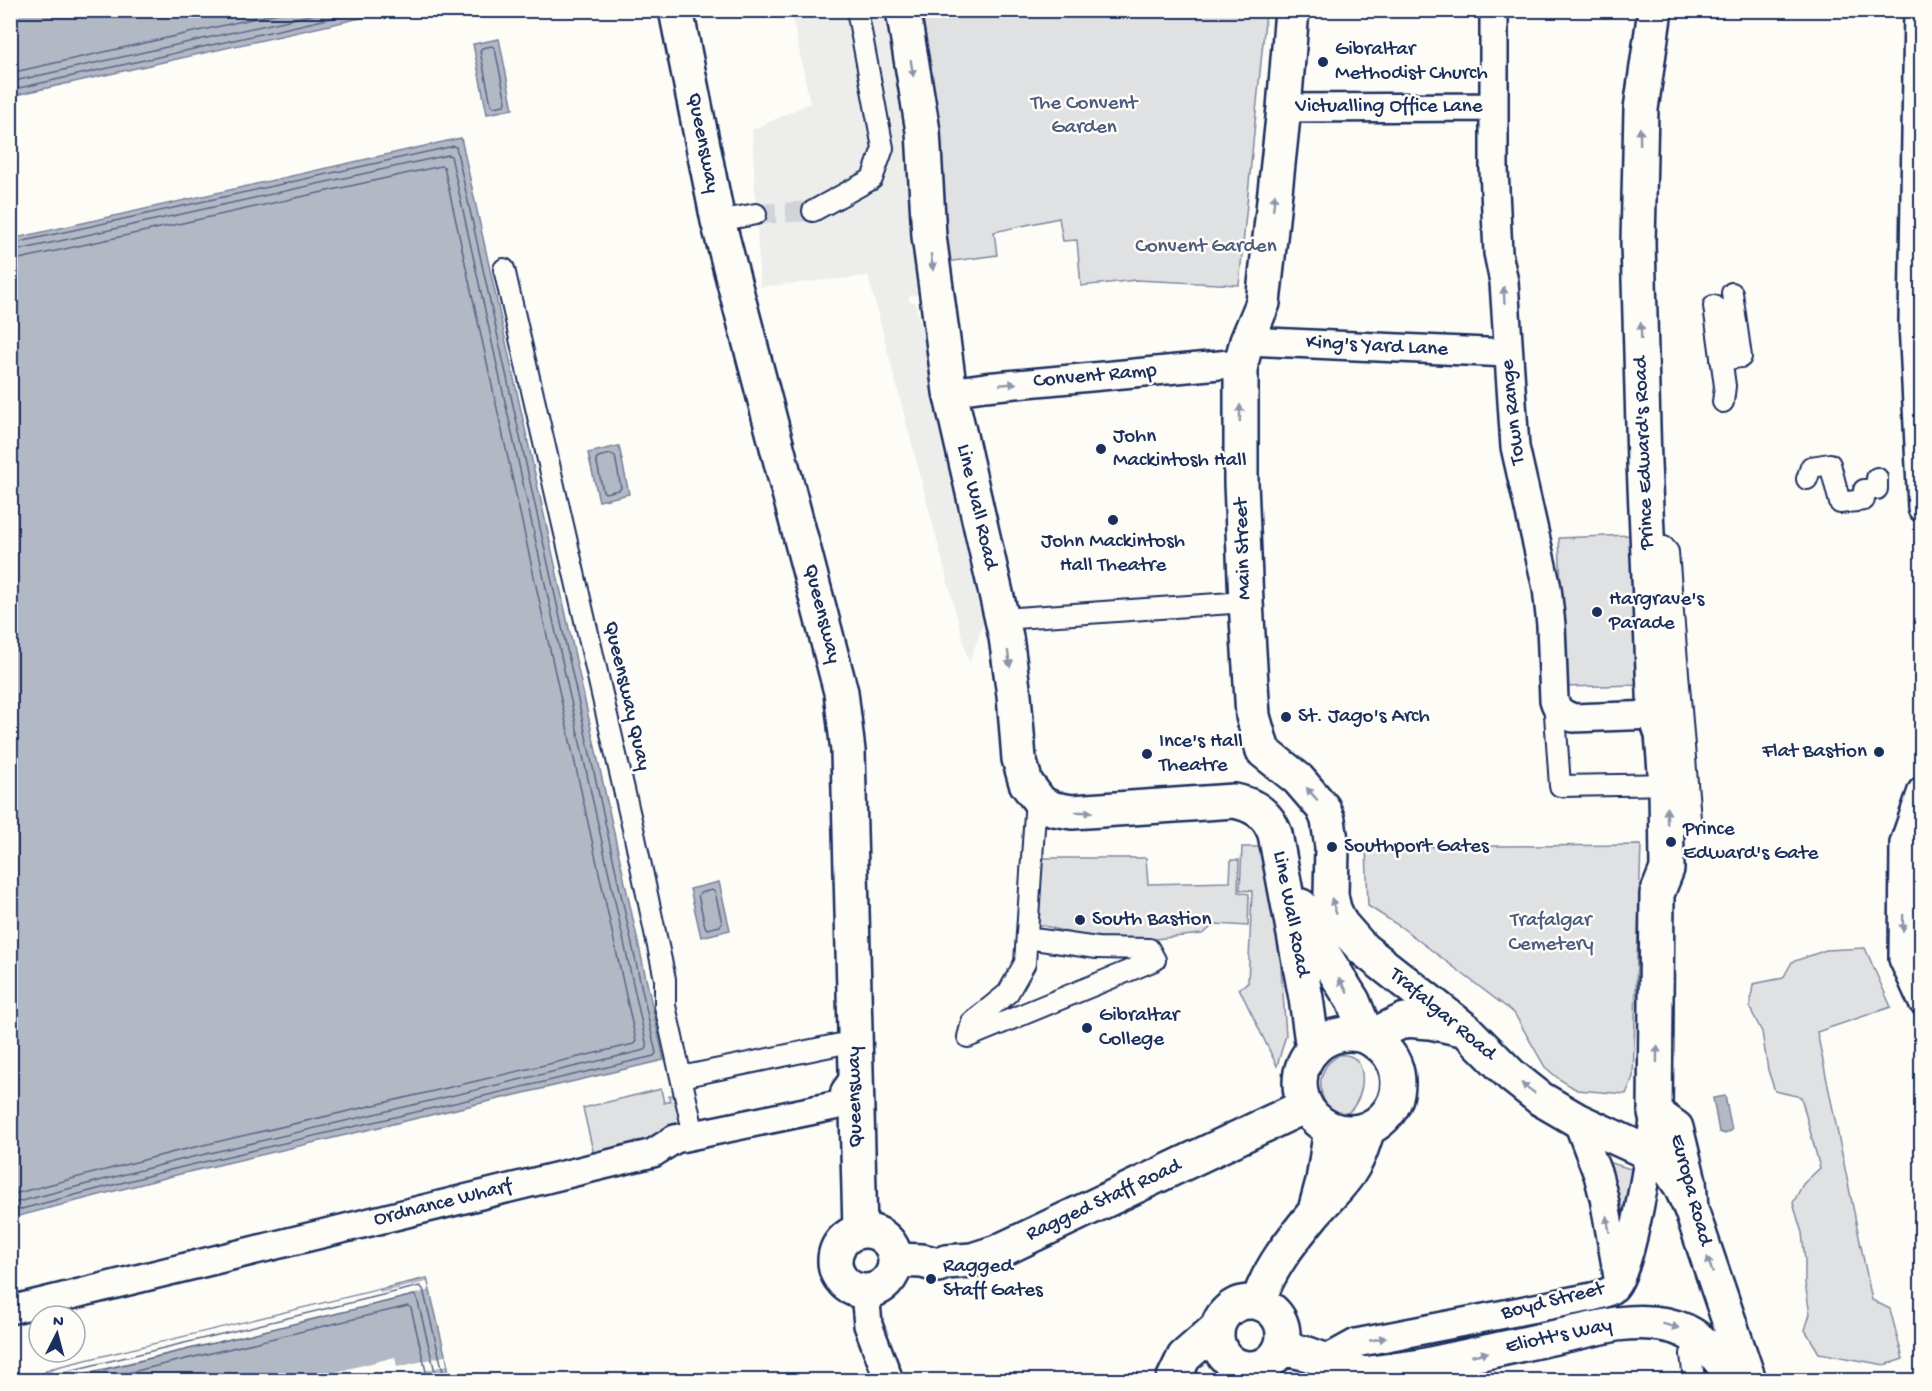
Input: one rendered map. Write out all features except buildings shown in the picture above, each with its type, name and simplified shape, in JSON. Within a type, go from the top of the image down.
[{"type":"street","name":"Queensway","points":[[676,10],[717,221],[841,692],[848,751],[860,1231]]},
{"type":"street","points":[[813,211],[872,178],[883,148],[857,10]]},
{"type":"street","name":"Line Wall Road","points":[[903,10],[923,131],[929,236],[950,392],[1002,619],[1014,695],[1019,759],[1026,783],[1036,798],[1048,807],[1072,812],[1234,801],[1256,808],[1272,825],[1275,834],[1306,998],[1312,1050]]},
{"type":"street","name":"Main Street","points":[[1292,10],[1263,303],[1244,352],[1240,421],[1251,699],[1257,734],[1282,815],[1292,873],[1306,921],[1327,961],[1353,1002],[1372,1040]]},
{"type":"street","name":"Town Range","points":[[1494,10],[1498,253],[1504,282],[1515,447],[1547,588],[1554,700]]},
{"type":"street","name":"Prince Edward's Road","points":[[1655,10],[1642,95],[1638,243],[1655,715],[1676,784],[1667,869],[1657,894]]},
{"type":"street","points":[[1918,10],[1914,322],[1922,508]]},
{"type":"street","name":"Victualling Office Lane","points":[[1284,108],[1494,107]]},
{"type":"street","points":[[717,221],[756,214]]},
{"type":"street","name":"Queensway Quay","points":[[504,269],[639,855],[665,979],[665,1006],[694,1135]]},
{"type":"street","points":[[1721,360],[1741,357],[1732,293]]},
{"type":"street","points":[[1714,306],[1725,386],[1723,402]]},
{"type":"street","name":"Convent Ramp","points":[[950,392],[1244,352]]},
{"type":"street","name":"King's Yard Lane","points":[[1244,352],[1508,353]]},
{"type":"street","points":[[1807,479],[1811,467],[1830,464],[1840,503],[1864,500],[1864,490],[1877,489],[1877,478]]},
{"type":"street","points":[[1648,547],[1664,548],[1668,552],[1676,784],[1690,819]]},
{"type":"street","points":[[1002,619],[1246,602]]},
{"type":"street","points":[[1554,700],[1560,786],[1676,784]]},
{"type":"street","points":[[1554,700],[1557,709],[1573,718],[1655,715]]},
{"type":"street","points":[[1234,801],[1258,771],[1263,751]]},
{"type":"street","name":"Trafalgar Road","points":[[1263,751],[1298,778],[1323,808],[1328,820],[1332,847],[1331,895],[1334,909],[1350,936],[1383,966],[1466,1030],[1512,1076],[1541,1099],[1577,1120],[1649,1153],[1665,1163],[1672,1171],[1691,1209]]},
{"type":"street","points":[[1027,938],[1097,948],[1149,949],[1155,960],[969,1037],[972,1022],[1008,993],[1025,963],[1036,798]]},
{"type":"street","points":[[1920,800],[1904,843],[1903,959],[1922,1001]]},
{"type":"street","name":"Europa Road","points":[[1657,894],[1658,988],[1655,1113],[1676,1128],[1689,1181],[1691,1209],[1749,1380]]},
{"type":"street","points":[[1372,1040],[1384,1030],[1405,1020],[1449,1025],[1466,1030]]},
{"type":"street","points":[[1338,1035],[1358,1035],[1372,1040],[1383,1048],[1396,1071],[1398,1088],[1389,1113],[1368,1129],[1356,1132],[1343,1132],[1320,1124],[1305,1106],[1299,1087],[1307,1058],[1312,1050],[1329,1038],[1338,1035]]},
{"type":"street","points":[[681,1077],[855,1041]]},
{"type":"street","name":"Ordnance Wharf","points":[[10,1310],[653,1153],[675,1139],[843,1104],[845,1091],[855,1077]]},
{"type":"street","name":"Ragged Staff Road","points":[[896,1260],[922,1261],[938,1266],[946,1262],[972,1260],[998,1252],[1305,1106]]},
{"type":"street","points":[[1619,1281],[1631,1244],[1655,1113]]},
{"type":"street","name":"Boyd Street","points":[[1324,1360],[1356,1343],[1592,1297],[1614,1288],[1619,1281],[1604,1198],[1577,1120]]},
{"type":"street","points":[[1315,1212],[1323,1181],[1331,1129]]},
{"type":"street","points":[[1258,1303],[1272,1270],[1355,1163],[1368,1129]]},
{"type":"street","points":[[860,1231],[880,1235],[888,1241],[896,1260],[890,1278],[884,1286],[865,1292],[856,1291],[842,1281],[834,1265],[838,1247],[843,1240],[860,1231]]},
{"type":"street","points":[[865,1292],[868,1325],[889,1380]]},
{"type":"street","points":[[1258,1303],[1268,1307],[1281,1322],[1284,1332],[1282,1348],[1274,1359],[1258,1368],[1240,1367],[1231,1362],[1220,1342],[1221,1318],[1238,1304],[1258,1303]]},
{"type":"street","name":"Eliott's Way","points":[[1363,1377],[1616,1324],[1647,1322],[1683,1329],[1694,1335],[1706,1344],[1728,1371]]},
{"type":"street","points":[[1174,1380],[1184,1357],[1220,1342]]},
{"type":"street","points":[[1282,1348],[1308,1354],[1363,1377]]},
{"type":"street","points":[[1691,1354],[1694,1380]]},
{"type":"shaded area","points":[[791,11],[889,11],[911,115],[925,293],[909,296],[909,302],[915,302],[990,605],[969,663],[868,276],[760,287],[752,130],[810,103]]},
{"type":"green space","name":"The Convent Garden","points":[[915,11],[1266,11],[1239,285],[1136,280],[1081,286],[1077,240],[1063,241],[1059,218],[994,232],[997,255],[946,262]]},
{"type":"green space","name":"Hargrave's Parade","points":[[1630,535],[1636,685],[1565,687],[1559,538]]},
{"type":"green space","name":"Trafalgar Cemetery","points":[[1641,845],[1633,1077],[1626,1094],[1577,1090],[1559,1079],[1545,1067],[1514,1013],[1401,927],[1368,906],[1366,847]]},
{"type":"green space","points":[[1242,847],[1272,847],[1286,1035],[1277,1066],[1239,988],[1248,983],[1252,891],[1240,890]]},
{"type":"green space","points":[[1040,858],[1146,858],[1148,884],[1230,882],[1231,860],[1239,860],[1238,892],[1249,894],[1248,926],[1216,924],[1202,934],[1154,939],[1097,940],[1037,924]]},
{"type":"green space","points":[[1865,948],[1891,1007],[1817,1032],[1872,1300],[1890,1309],[1903,1359],[1885,1365],[1819,1353],[1805,1330],[1810,1314],[1805,1283],[1805,1261],[1802,1233],[1793,1203],[1803,1184],[1820,1168],[1801,1097],[1775,1091],[1768,1070],[1762,1032],[1750,1008],[1753,984],[1783,978],[1792,962],[1826,950]]},
{"type":"green space","points":[[1339,1055],[1350,1056],[1357,1061],[1361,1069],[1361,1089],[1358,1099],[1346,1114],[1332,1110],[1327,1105],[1321,1091],[1325,1068]]},
{"type":"green space","points":[[661,1089],[664,1103],[670,1101],[669,1096],[676,1094],[682,1123],[669,1126],[654,1141],[594,1155],[583,1108]]},
{"type":"green space","points":[[1608,1162],[1634,1170],[1628,1218],[1621,1217]]},
{"type":"water","points":[[11,11],[388,12],[11,96]]},
{"type":"water","points":[[499,39],[513,109],[487,114],[473,44]]},
{"type":"water","points":[[461,138],[664,1060],[180,1174],[11,1218],[11,239]]},
{"type":"water","points":[[619,446],[629,494],[599,501],[588,453]]},
{"type":"water","points":[[719,882],[730,930],[701,937],[690,889]]},
{"type":"water","points":[[1725,1096],[1732,1130],[1725,1134],[1719,1132],[1713,1098]]},
{"type":"water","points":[[427,1278],[451,1380],[39,1380],[41,1375],[49,1369],[70,1364],[87,1364],[87,1360]]},
{"type":"pier","points":[[427,1282],[429,1290],[58,1380],[42,1380],[56,1368],[73,1364],[87,1364],[87,1361],[379,1290],[380,1293]]},
{"type":"pier","points":[[445,1356],[447,1365],[400,1377],[401,1380],[379,1380],[377,1373],[345,1380],[330,1380],[328,1374],[395,1357],[397,1367]]},
{"type":"tunnel","points":[[756,214],[813,211]]},
{"type":"place","name":"Gibraltar Methodist Church","points":[[1323,62]]},
{"type":"place","name":"John Mackintosh Hall","points":[[1101,449]]},
{"type":"place","name":"John Mackintosh Hall Theatre","points":[[1113,520]]},
{"type":"place","name":"Hargrave's Parade","points":[[1597,612]]},
{"type":"place","name":"St. Jago's Arch","points":[[1286,717]]},
{"type":"place","name":"Flat Bastion","points":[[1879,752]]},
{"type":"place","name":"Ince's Hall Theatre","points":[[1147,754]]},
{"type":"place","name":"Prince Edward's Gate","points":[[1671,842]]},
{"type":"place","name":"Southport Gates","points":[[1332,847]]},
{"type":"place","name":"South Bastion","points":[[1080,920]]},
{"type":"place","name":"Gibraltar College","points":[[1087,1028]]},
{"type":"place","name":"Ragged Staff Gates","points":[[931,1279]]},
{"type":"park label","name":"Convent Garden","points":[[1206,247]]}]
